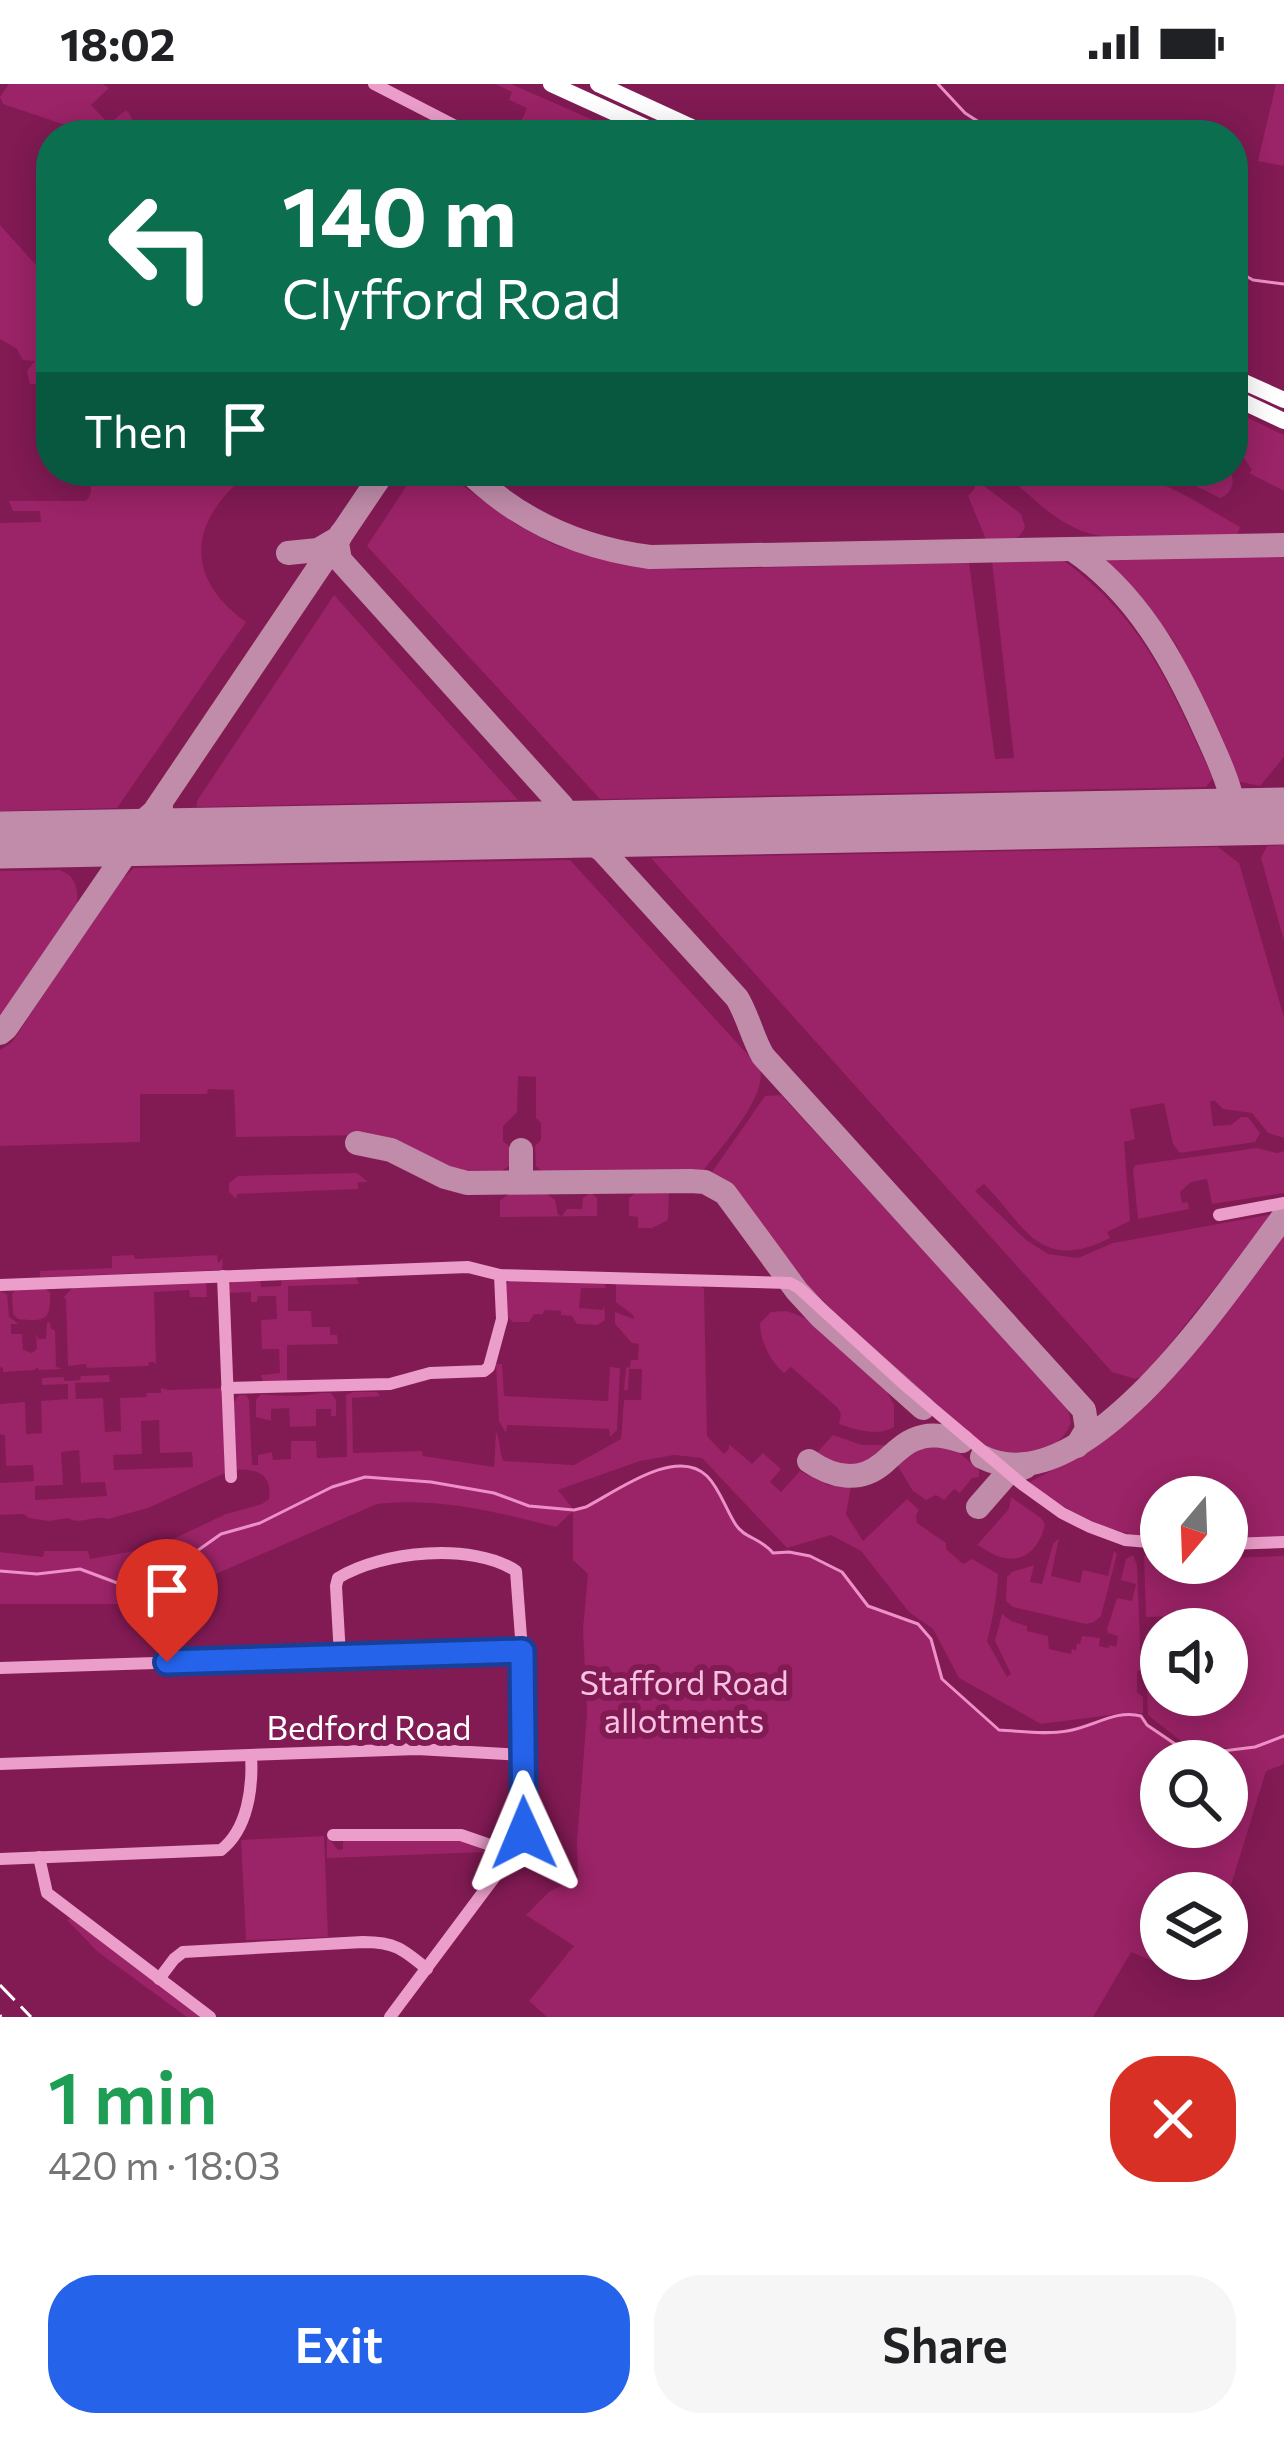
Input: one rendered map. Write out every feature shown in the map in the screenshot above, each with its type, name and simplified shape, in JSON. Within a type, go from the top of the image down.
[{"type":"highway","points":[[551,84],[630,120]]},
{"type":"highway","points":[[598,84],[676,120]]},
{"type":"highway","points":[[1248,383],[1284,400]]},
{"type":"highway","points":[[1248,404],[1284,421]]},
{"type":"street","points":[[374,84],[444,120]]},
{"type":"street","points":[[1219,1215],[1284,1203]]},
{"type":"street","points":[[0,1285],[468,1267],[500,1275],[793,1284],[1023,1486],[1090,1527],[1140,1541]]},
{"type":"street","points":[[227,1388],[390,1384],[430,1373],[484,1371],[502,1319],[500,1275]]},
{"type":"street","points":[[223,1276],[230,1477]]},
{"type":"street","points":[[1248,1543],[1284,1542]]},
{"type":"street","points":[[340,1655],[338,1578],[375,1561],[411,1553],[499,1562],[516,1570],[522,1651],[523,1839],[390,2017]]},
{"type":"street","points":[[0,1668],[522,1651]]},
{"type":"street","name":"Bedford Road","points":[[0,1764],[417,1749],[523,1755]]},
{"type":"street","points":[[0,1859],[221,1850],[232,1840],[251,1792],[251,1755]]},
{"type":"street","points":[[333,1835],[461,1835],[513,1853]]},
{"type":"street","points":[[39,1857],[47,1892],[210,2017]]},
{"type":"street","points":[[159,1978],[183,1952],[363,1942],[390,1943],[427,1969]]},
{"type":"green space","points":[[9,84],[103,84],[109,88],[91,105],[105,120],[50,120],[3,104],[0,97]]},
{"type":"green space","points":[[495,84],[511,84],[593,120],[522,120],[527,108],[509,100],[512,92]]},
{"type":"green space","points":[[1276,84],[1284,84],[1284,166],[1258,161]]},
{"type":"green space","points":[[126,110],[132,120],[114,120]]},
{"type":"green space","points":[[0,225],[36,265],[36,384],[30,384],[27,371],[35,361],[23,360],[17,349],[0,339]]},
{"type":"green space","points":[[1248,418],[1284,435],[1284,491],[1249,473]]},
{"type":"green space","points":[[234,486],[208,521],[201,556],[214,591],[246,622],[117,808],[0,811],[0,523],[41,522],[40,511],[13,511],[9,501],[86,501],[91,489]]},
{"type":"green space","points":[[406,486],[463,486],[517,525],[557,546],[620,563],[683,570],[969,562],[995,759],[1014,758],[992,561],[1064,561],[1116,608],[1154,659],[1213,778],[1206,787],[600,799],[367,546]]},
{"type":"green space","points":[[984,486],[1021,514],[1025,527],[1018,537],[987,542],[968,496]]},
{"type":"green space","points":[[1019,486],[1165,486],[1240,527],[1237,536],[1100,536],[1075,528]]},
{"type":"green space","points":[[1196,486],[1232,486],[1220,498]]},
{"type":"green space","points":[[1284,554],[1284,757],[1260,786],[1236,781],[1178,648],[1152,612],[1101,558]]},
{"type":"green space","points":[[334,595],[518,800],[197,807]]},
{"type":"green space","points":[[1284,845],[1284,941],[1261,858],[1267,846]]},
{"type":"green space","points":[[1218,847],[1239,863],[1284,1017],[1284,1138],[1268,1133],[1252,1113],[1223,1109],[1210,1101],[1213,1126],[1248,1117],[1260,1133],[1255,1142],[1180,1153],[1173,1144],[1164,1103],[1130,1109],[1135,1139],[1124,1142],[1130,1221],[1107,1232],[1110,1238],[1086,1248],[1050,1248],[1023,1229],[984,1184],[975,1191],[1026,1240],[1048,1254],[1078,1258],[1113,1243],[1274,1214],[1145,1375],[1135,1379],[1112,1372],[651,858]]},
{"type":"green space","points":[[570,860],[760,1068],[761,1080],[750,1107],[702,1172],[544,1173],[536,1166],[541,1123],[536,1118],[536,1077],[518,1076],[517,1112],[503,1126],[509,1166],[500,1172],[472,1173],[447,1167],[374,1135],[236,1137],[234,1090],[140,1094],[140,1142],[0,1146],[0,1050],[12,1042],[118,883],[134,868]]},
{"type":"green space","points":[[59,870],[75,883],[77,905],[0,1017],[0,871]]},
{"type":"green space","points":[[781,1095],[1068,1408],[1071,1423],[1057,1442],[1025,1454],[989,1450],[822,1304],[731,1183],[712,1172],[765,1096]]},
{"type":"green space","points":[[1257,1148],[1284,1151],[1284,1193],[1212,1204],[1207,1179],[1191,1182],[1180,1192],[1189,1209],[1138,1219],[1136,1165]]},
{"type":"green space","points":[[357,1173],[368,1182],[358,1182],[358,1189],[237,1194],[236,1199],[229,1192],[229,1183],[238,1176]]},
{"type":"green space","points":[[638,1191],[669,1192],[668,1220],[652,1228],[638,1228],[638,1217],[629,1216],[629,1198]]},
{"type":"green space","points":[[544,1192],[555,1200],[562,1216],[567,1209],[582,1209],[583,1198],[591,1192],[597,1198],[597,1216],[500,1217],[500,1201],[509,1193]]},
{"type":"green space","points":[[1284,1232],[1284,1537],[1248,1538],[1248,1476],[1140,1476],[1140,1536],[1075,1513],[1028,1483],[1097,1446],[1167,1381]]},
{"type":"green space","points":[[134,1255],[135,1259],[217,1255],[218,1263],[223,1258],[222,1270],[40,1277],[40,1271],[112,1268],[112,1256]]},
{"type":"green space","points":[[355,1275],[359,1284],[288,1286],[288,1311],[311,1311],[312,1327],[330,1327],[338,1344],[287,1345],[287,1382],[263,1382],[261,1375],[280,1373],[279,1349],[262,1349],[261,1320],[277,1319],[276,1296],[258,1296],[257,1302],[251,1302],[251,1292],[228,1293],[228,1285],[235,1280],[260,1279],[261,1287],[281,1286],[282,1278]]},
{"type":"green space","points":[[206,1281],[207,1297],[190,1297],[189,1290],[154,1292],[156,1365],[68,1366],[63,1298],[73,1287]]},
{"type":"green space","name":"Stafford Road allotments","points":[[616,1283],[704,1289],[707,1436],[724,1454],[729,1444],[752,1464],[763,1453],[781,1469],[770,1482],[781,1492],[800,1471],[828,1485],[851,1487],[846,1514],[863,1541],[907,1499],[919,1510],[917,1523],[946,1543],[946,1549],[963,1564],[972,1559],[998,1574],[987,1641],[1007,1677],[1011,1674],[995,1641],[1002,1614],[1027,1626],[1027,1631],[1048,1636],[1049,1649],[1071,1654],[1082,1636],[1100,1638],[1099,1646],[1116,1647],[1118,1636],[1107,1629],[1117,1598],[1132,1601],[1136,1584],[1121,1580],[1126,1559],[1133,1555],[1137,1565],[1140,1644],[1140,1713],[1134,1714],[1169,1740],[1140,1740],[1140,1848],[1242,1848],[1235,1872],[1140,1872],[1140,1956],[1131,1952],[1093,2017],[547,2017],[529,2001],[574,1946],[526,1915],[550,1891],[578,1878],[588,1574],[573,1560],[573,1511],[556,1527],[445,1504],[377,1504],[138,1604],[0,1604],[0,1552],[43,1557],[44,1551],[88,1551],[90,1559],[156,1547],[269,1499],[266,1478],[250,1470],[235,1470],[233,1403],[239,1395],[249,1400],[252,1465],[258,1465],[258,1455],[272,1452],[273,1460],[291,1459],[291,1441],[316,1441],[317,1458],[347,1457],[346,1395],[377,1392],[380,1396],[352,1398],[353,1453],[422,1451],[423,1456],[494,1467],[496,1432],[504,1461],[574,1465],[621,1439],[624,1400],[641,1400],[642,1369],[629,1369],[628,1390],[624,1390],[626,1368],[631,1360],[638,1360],[639,1344],[632,1343],[615,1324],[615,1312],[634,1319],[616,1302]],"holes":[[[674,1455],[702,1458],[787,1548],[831,1535],[861,1551],[909,1612],[933,1629],[959,1678],[1041,1724],[1118,1714],[1059,1732],[999,1730],[942,1679],[931,1639],[918,1624],[868,1606],[842,1572],[810,1556],[773,1553],[743,1533],[712,1481],[694,1468],[663,1468],[574,1510],[558,1490],[640,1461]]]},
{"type":"green space","points":[[506,1284],[605,1284],[606,1288],[581,1288],[579,1308],[603,1310],[604,1305],[605,1320],[598,1325],[577,1324],[561,1311],[544,1310],[529,1322],[513,1322],[507,1316]]},
{"type":"green space","points":[[16,1289],[50,1293],[44,1318],[18,1319],[13,1314]]},
{"type":"green space","points":[[0,1291],[7,1294],[9,1317],[19,1324],[11,1324],[11,1334],[22,1334],[23,1350],[32,1353],[37,1349],[36,1333],[38,1339],[46,1339],[50,1322],[55,1330],[56,1367],[63,1369],[3,1372]]},
{"type":"green space","points":[[787,1311],[808,1319],[885,1388],[894,1405],[894,1427],[874,1432],[839,1424],[838,1408],[791,1367],[784,1373],[779,1368],[764,1344],[760,1323],[771,1312]]},
{"type":"green space","points":[[496,1364],[502,1364],[504,1396],[608,1401],[610,1367],[620,1368],[617,1430],[610,1437],[609,1429],[507,1425],[506,1433],[499,1421]]},
{"type":"green space","points":[[109,1375],[110,1382],[75,1383],[76,1399],[103,1398],[105,1432],[121,1431],[120,1398],[146,1397],[147,1393],[161,1393],[161,1388],[222,1388],[225,1473],[148,1508],[108,1519],[49,1521],[23,1514],[0,1515],[0,1483],[34,1481],[33,1465],[6,1466],[0,1404],[25,1402],[26,1434],[42,1433],[41,1401],[68,1399],[68,1384],[42,1385],[42,1378],[64,1377],[64,1381]],"holes":[[[159,1420],[160,1453],[192,1452],[193,1467],[114,1470],[113,1455],[142,1454],[141,1421]],[[79,1450],[81,1483],[105,1482],[107,1496],[35,1500],[35,1486],[63,1485],[61,1452]]]},
{"type":"green space","points":[[331,1393],[336,1416],[331,1416],[331,1409],[316,1409],[316,1426],[290,1427],[289,1408],[271,1409],[271,1421],[256,1417],[256,1400],[261,1394]]},
{"type":"green space","points":[[833,1435],[862,1445],[889,1445],[854,1466],[813,1457]]},
{"type":"green space","points":[[938,1445],[955,1449],[979,1470],[979,1477],[972,1478],[960,1493],[954,1489],[944,1500],[936,1495],[926,1500],[913,1491],[898,1466],[914,1450]]},
{"type":"green space","points":[[1011,1497],[1045,1524],[1032,1550],[1012,1559],[977,1545],[1009,1509]]},
{"type":"green space","points":[[1059,1538],[1051,1576],[1080,1583],[1083,1570],[1108,1576],[1114,1551],[1117,1554],[1101,1616],[1094,1622],[1013,1607],[1006,1601],[1007,1577],[1012,1572],[1034,1565],[1030,1582],[1042,1584]]},
{"type":"green space","points":[[1284,1556],[1284,1764],[1266,1771],[1248,1830],[1248,1740],[1180,1740],[1149,1716],[1248,1716],[1248,1608],[1146,1608],[1145,1584],[1248,1584],[1248,1557]]},
{"type":"green space","points":[[324,1836],[328,1937],[246,1940],[241,1840]]},
{"type":"green space","points":[[327,1837],[338,1850],[352,1838],[471,1841],[485,1852],[327,1858]]},
{"type":"green space","points":[[71,1918],[202,2017],[187,2017],[98,1952],[67,1920]]},
{"type":"waterway","points":[[938,84],[976,120]]},
{"type":"waterway","points":[[1248,277],[1284,284]]},
{"type":"waterway","points":[[0,1571],[37,1574],[80,1569],[139,1587],[174,1560],[221,1534],[260,1523],[332,1487],[365,1477],[431,1482],[494,1493],[529,1506],[574,1510],[647,1474],[679,1466],[707,1476],[739,1529],[773,1553],[810,1556],[842,1572],[868,1606],[918,1624],[931,1639],[942,1679],[999,1730],[1059,1732],[1132,1714],[1187,1752],[1198,1754],[1255,1747],[1284,1736]]},
{"type":"taxiway","points":[[80,838],[120,833],[154,812],[374,486]]},
{"type":"taxiway","points":[[485,486],[530,518],[575,539],[650,557],[1284,545]]},
{"type":"taxiway","points":[[341,534],[337,543],[340,560],[562,806],[560,823],[546,829]]},
{"type":"taxiway","points":[[288,553],[318,550],[335,540]]},
{"type":"taxiway","points":[[1072,549],[1134,607],[1193,704],[1230,792],[1222,809],[1206,818]]},
{"type":"taxiway","points":[[161,803],[170,829],[197,835]]},
{"type":"taxiway","points":[[572,816],[590,826],[611,827]]},
{"type":"taxiway","points":[[531,829],[568,834],[602,850],[737,998],[763,1056],[1084,1410],[1087,1429],[1077,1446]]},
{"type":"taxiway","points":[[0,1033],[130,847],[155,836]]},
{"type":"taxiway","points":[[357,1143],[391,1150],[467,1183],[705,1182],[725,1193],[820,1316],[923,1408]]},
{"type":"taxiway","points":[[521,1150],[521,1182]]},
{"type":"taxiway","points":[[982,1457],[1023,1464],[1066,1451],[1109,1422],[1192,1337],[1284,1216]]},
{"type":"taxiway","points":[[809,1461],[836,1474],[855,1476],[873,1470],[919,1438],[962,1441]]},
{"type":"taxiway","points":[[978,1507],[1006,1475],[1025,1467]]},
{"type":"runway","points":[[0,840],[1284,816]]},
{"type":"railway","points":[[0,1985],[31,2017]]},
{"type":"route","points":[[167,1662],[522,1651],[524,1833]]}]
